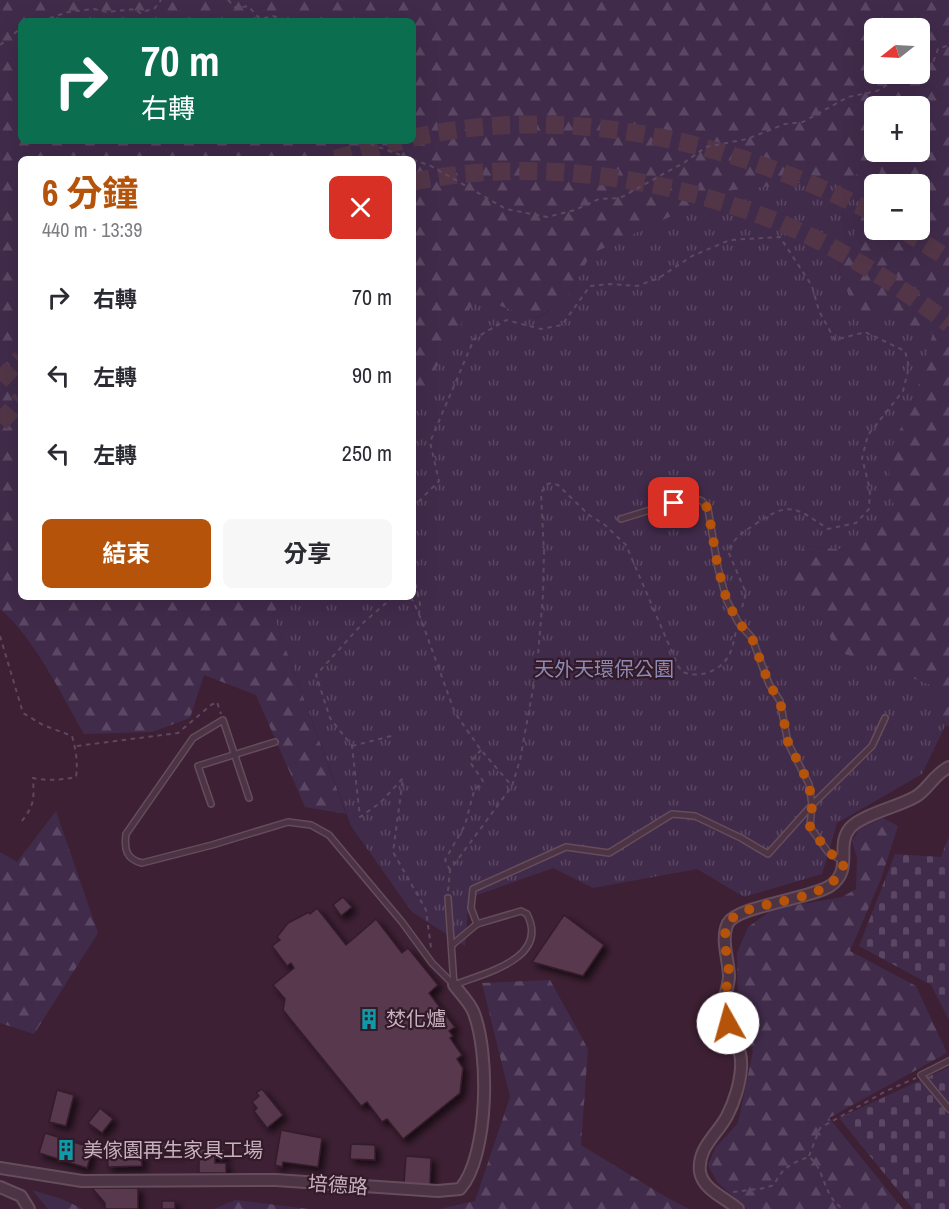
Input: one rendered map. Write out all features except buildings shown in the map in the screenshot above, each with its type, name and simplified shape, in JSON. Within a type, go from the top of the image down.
[{"type":"street","points":[[738,1209],[720,1197],[703,1181],[700,1172],[700,1158],[706,1144],[726,1119],[732,1107],[741,1070],[741,1053],[724,1009],[729,978],[724,934],[729,921],[741,913],[830,886],[839,876],[844,862],[844,841],[850,827],[917,796],[939,772],[949,767]]},
{"type":"street","name":"培德路","points":[[0,1168],[82,1181],[276,1180],[438,1191],[460,1189],[468,1179],[474,1163],[483,1116],[484,1082],[480,1041],[472,1010],[454,985]]},
{"type":"street","points":[[0,1187],[21,1196],[30,1209]]},
{"type":"lane","points":[[621,519],[692,497],[702,501],[708,509],[718,568],[727,601],[738,622],[752,638],[769,684],[780,701],[788,742],[809,784],[812,806],[810,827],[828,852],[844,862]]},
{"type":"lane","points":[[477,924],[471,908],[472,889],[566,847],[609,853],[672,814],[695,816],[768,854],[872,746],[885,718]]},
{"type":"lane","points":[[249,798],[223,720],[193,738],[126,834],[124,846],[134,861],[142,863],[288,822],[311,825],[329,835],[402,922],[432,963],[454,985]]},
{"type":"lane","points":[[212,804],[198,766],[274,742]]},
{"type":"lane","points":[[448,898],[454,985]]},
{"type":"lane","points":[[452,945],[477,924],[521,912],[527,914],[531,922],[531,938],[521,956],[512,962],[454,985]]},
{"type":"lane","points":[[949,1061],[921,1075],[949,1109]]},
{"type":"path","points":[[50,18],[68,12],[94,9],[107,12],[135,9],[140,14],[154,8],[161,0]]},
{"type":"path","points":[[228,0],[236,8],[248,6],[259,18]]},
{"type":"path","points":[[264,18],[273,16],[279,18]]},
{"type":"path","points":[[0,45],[18,30]]},
{"type":"path","points":[[930,68],[938,49],[949,45]]},
{"type":"path","points":[[416,161],[431,166],[506,209],[547,217],[599,200],[620,198],[685,162],[706,147],[747,139],[785,124],[803,122],[848,97],[877,91],[889,84]]},
{"type":"path","points":[[370,144],[403,156]]},
{"type":"path","points":[[416,504],[439,481],[430,442],[474,339],[506,320],[542,329],[562,325],[590,286],[610,284],[637,286],[659,278],[692,256],[730,240],[780,237],[812,286],[819,311],[835,340],[866,332],[905,351],[909,367],[903,391],[868,435],[862,458],[870,490],[869,509],[856,523],[828,529],[805,513],[789,508],[773,512],[733,539],[728,551],[746,593],[730,654],[726,660],[707,673],[693,675],[682,672],[678,666],[626,545],[605,525],[589,515],[558,485],[547,484],[541,493],[543,595],[537,667],[520,760],[512,786],[450,870]]},
{"type":"path","points":[[416,586],[420,604],[419,614]]},
{"type":"path","points":[[390,600],[363,623],[316,675],[330,718],[352,746],[360,817],[380,803],[403,778],[393,852],[426,910],[432,963]]},
{"type":"path","points":[[412,600],[454,713],[481,750],[512,786]]},
{"type":"path","points":[[0,636],[22,713],[43,725],[72,736],[75,746],[76,777],[42,780],[33,778],[34,800],[29,812],[21,822]]},
{"type":"path","points":[[75,746],[178,733],[211,705],[218,702],[223,720]]},
{"type":"path","points":[[352,746],[395,735]]},
{"type":"path","points":[[448,898],[450,870],[445,860],[465,825],[474,791],[483,782],[470,762],[481,750]]},
{"type":"path","points":[[809,1157],[820,1128],[886,1091],[921,1075]]},
{"type":"path","points":[[720,1197],[739,1190],[774,1185],[780,1172],[790,1163],[809,1157]]},
{"type":"path","points":[[809,1157],[816,1162],[824,1185],[834,1203],[843,1209]]},
{"type":"green space","points":[[0,0],[949,0],[949,726],[945,726],[931,685],[836,651],[821,618],[783,570],[805,546],[851,550],[894,508],[886,457],[914,400],[932,333],[853,308],[839,269],[864,208],[864,240],[930,240],[930,174],[878,174],[880,170],[838,179],[591,254],[565,303],[535,318],[476,298],[416,408],[416,156],[18,156],[18,600],[285,600],[273,614],[346,814],[305,807],[256,695],[204,675],[190,718],[152,732],[84,734],[36,651],[13,621],[0,609]]},
{"type":"green space","name":"天外天環保公園","points":[[881,169],[879,174],[864,174],[864,209],[839,269],[853,308],[933,333],[914,400],[887,457],[894,508],[851,550],[805,546],[784,570],[821,618],[836,651],[931,685],[945,726],[922,774],[837,823],[822,874],[744,897],[697,869],[593,888],[553,868],[469,898],[465,946],[412,912],[351,826],[273,614],[285,600],[416,600],[416,404],[476,298],[536,318],[565,303],[591,254],[724,191],[838,179]]},
{"type":"green space","points":[[56,811],[98,933],[34,1034],[0,1023],[0,852],[17,862]]},
{"type":"green space","points":[[883,818],[898,826],[881,879],[850,951],[916,986],[947,1053],[829,1118],[903,1209],[747,1209],[717,1182],[708,1165],[715,1148],[738,1123],[753,1051],[740,1030],[737,953],[748,927],[773,909],[842,897],[856,889],[857,858],[852,841],[859,829]]},
{"type":"green space","points":[[949,836],[949,1020],[931,985],[859,946],[895,854],[941,857]]},
{"type":"green space","points":[[550,980],[588,1049],[581,1145],[689,1209],[440,1209],[475,1201],[510,1097],[482,983]]},
{"type":"green space","points":[[949,1067],[949,1209],[913,1209],[839,1118]]},
{"type":"green space","points":[[32,1190],[62,1199],[83,1209],[48,1209]]},
{"type":"green space","points":[[235,1200],[309,1209],[214,1209]]},
{"type":"tunnel","points":[[416,137],[471,128],[531,125],[590,127],[649,135],[765,166],[864,208]]},
{"type":"tunnel","points":[[346,156],[390,144]]},
{"type":"tunnel","points":[[416,181],[504,171],[551,172],[598,176],[690,193],[778,222],[823,243],[888,281],[949,324]]},
{"type":"tunnel","points":[[919,240],[949,259]]},
{"type":"tunnel","points":[[0,381],[18,361]]},
{"type":"tunnel","points":[[0,423],[18,402]]},
{"type":"place","name":"焚化爐","points":[[369,1019]]},
{"type":"place","name":"美傢園再生家具工場","points":[[66,1150]]},
{"type":"route","points":[[674,503],[692,497],[702,501],[708,509],[718,568],[727,601],[738,622],[752,638],[769,684],[780,701],[788,742],[809,784],[812,806],[810,827],[828,852],[844,862],[839,876],[830,886],[741,913],[729,921],[724,934],[729,978],[724,1009],[728,1023]]}]
